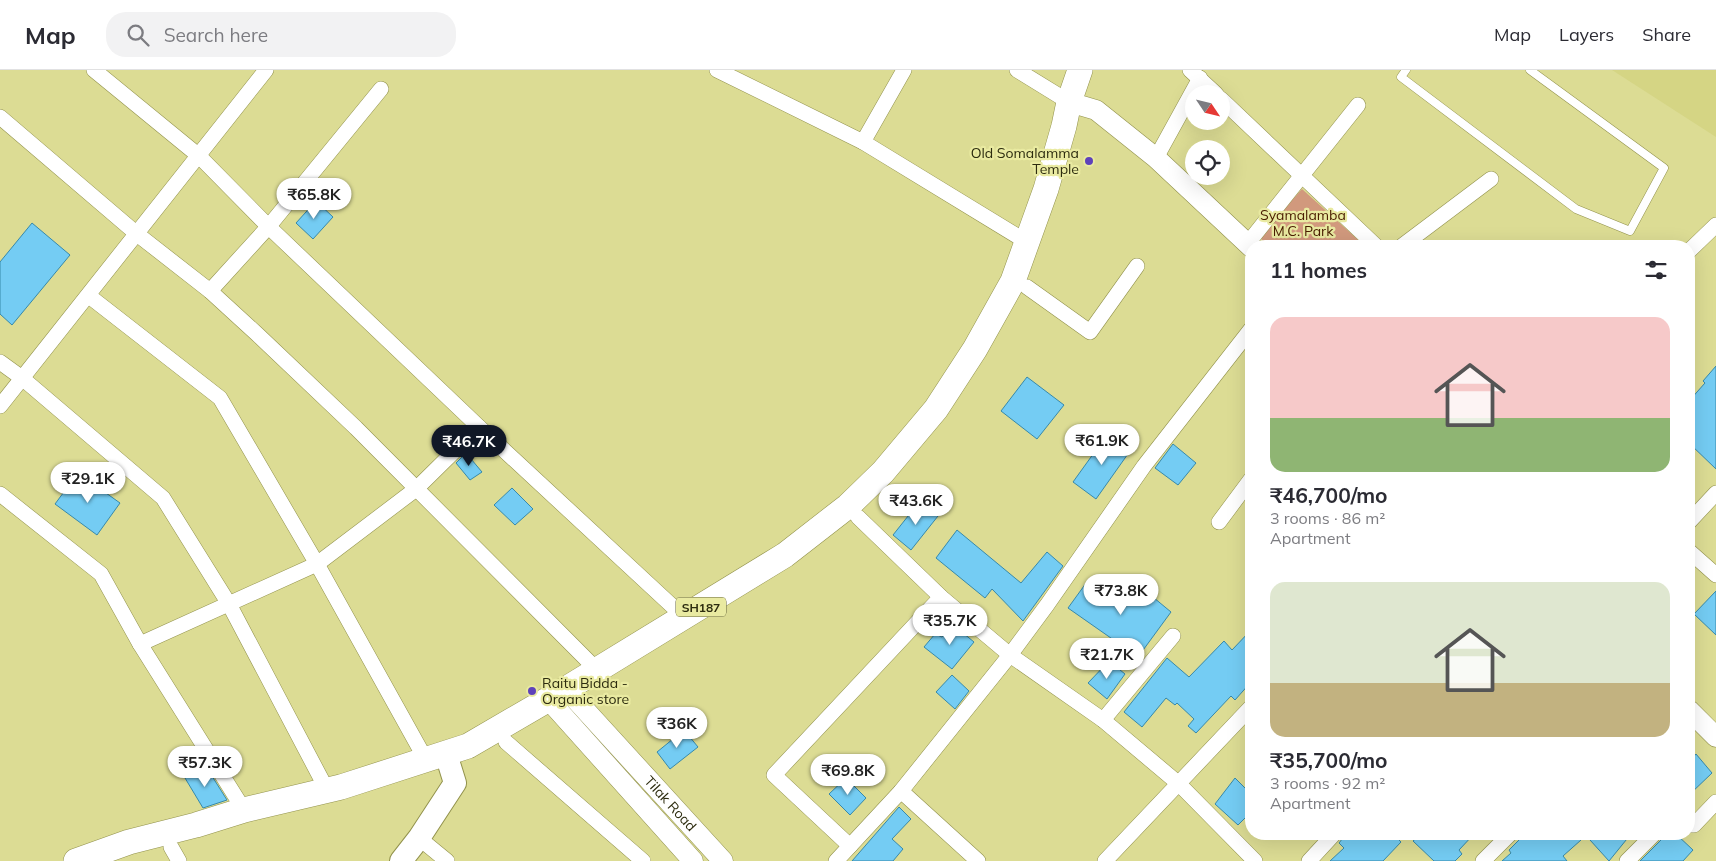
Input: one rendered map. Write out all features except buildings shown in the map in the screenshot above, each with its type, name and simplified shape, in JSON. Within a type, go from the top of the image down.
[{"type":"main road","name":"SH187","points":[[122,861],[175,854],[345,801],[441,761],[562,701],[793,568],[858,517],[894,482],[948,418],[988,357],[1027,287],[1060,193],[1076,104],[1080,70]]},
{"type":"main road","name":"SH187","points":[[76,861],[129,842],[244,810],[441,761],[475,760],[506,742],[562,701],[597,670],[785,555],[848,506],[883,472],[936,408],[975,349],[1014,281],[1046,188],[1064,126],[1097,70]]},
{"type":"main road","points":[[401,861],[440,808],[455,783],[441,761]]},
{"type":"main road","points":[[385,861],[440,808]]},
{"type":"street","points":[[94,70],[199,156],[269,226],[479,427],[684,617]]},
{"type":"street","points":[[0,406],[89,296],[266,70]]},
{"type":"street","points":[[717,70],[862,142],[1027,242]]},
{"type":"street","points":[[862,142],[904,70]]},
{"type":"street","points":[[1017,70],[1076,104],[1096,110],[1156,158],[1245,240]]},
{"type":"street","points":[[1156,158],[1195,74],[1207,85]]},
{"type":"street","points":[[210,291],[269,226],[381,89]]},
{"type":"street","points":[[1254,240],[1301,176],[1358,105]]},
{"type":"street","points":[[1230,108],[1370,240]]},
{"type":"street","points":[[0,117],[137,234],[210,291],[342,415],[597,670]]},
{"type":"street","points":[[1410,240],[1491,179]]},
{"type":"street","points":[[1695,245],[1716,225]]},
{"type":"street","points":[[1027,287],[1090,332],[1137,266]]},
{"type":"street","points":[[89,296],[220,398],[317,564],[441,761]]},
{"type":"street","points":[[836,861],[901,792],[1010,655],[1048,605],[1144,466],[1245,337]]},
{"type":"street","points":[[0,362],[22,378],[162,498],[229,604],[327,790]]},
{"type":"street","points":[[140,644],[317,564],[416,489],[479,427]]},
{"type":"street","points":[[1219,522],[1245,486]]},
{"type":"street","points":[[1695,516],[1716,493]]},
{"type":"street","points":[[0,494],[101,574],[140,644],[244,810]]},
{"type":"street","points":[[858,517],[941,597],[1010,655],[1103,720],[1179,784],[1255,861]]},
{"type":"street","points":[[1695,556],[1716,575]]},
{"type":"street","points":[[850,846],[774,775],[941,597]]},
{"type":"street","points":[[1103,720],[1173,636]]},
{"type":"street","name":"Tilak Road","points":[[562,701],[693,861]]},
{"type":"street","name":"Tilak Road","points":[[562,701],[723,861]]},
{"type":"street","points":[[1695,716],[1716,737]]},
{"type":"street","points":[[1105,861],[1179,784],[1245,721]]},
{"type":"street","points":[[506,742],[643,861]]},
{"type":"street","points":[[901,792],[976,860]]},
{"type":"street","points":[[1695,824],[1716,802]]},
{"type":"street","points":[[419,838],[447,861]]},
{"type":"street","points":[[1308,861],[1328,840]]},
{"type":"street","points":[[1483,861],[1504,840]]},
{"type":"street","points":[[1627,861],[1648,840]]},
{"type":"lane","points":[[1406,70],[1401,77],[1576,208],[1630,231],[1664,168],[1530,70]]},
{"type":"shaded area","points":[[1612,70],[1716,70],[1716,137]]},
{"type":"green space","name":"Syamalamba M.C. Park","points":[[1302,189],[1358,240],[1262,240],[1259,237]]},
{"type":"place","name":"Old Somalamma Temple","points":[[1089,161]]},
{"type":"place","name":"Raitu Bidda - Organic store","points":[[532,691]]}]
